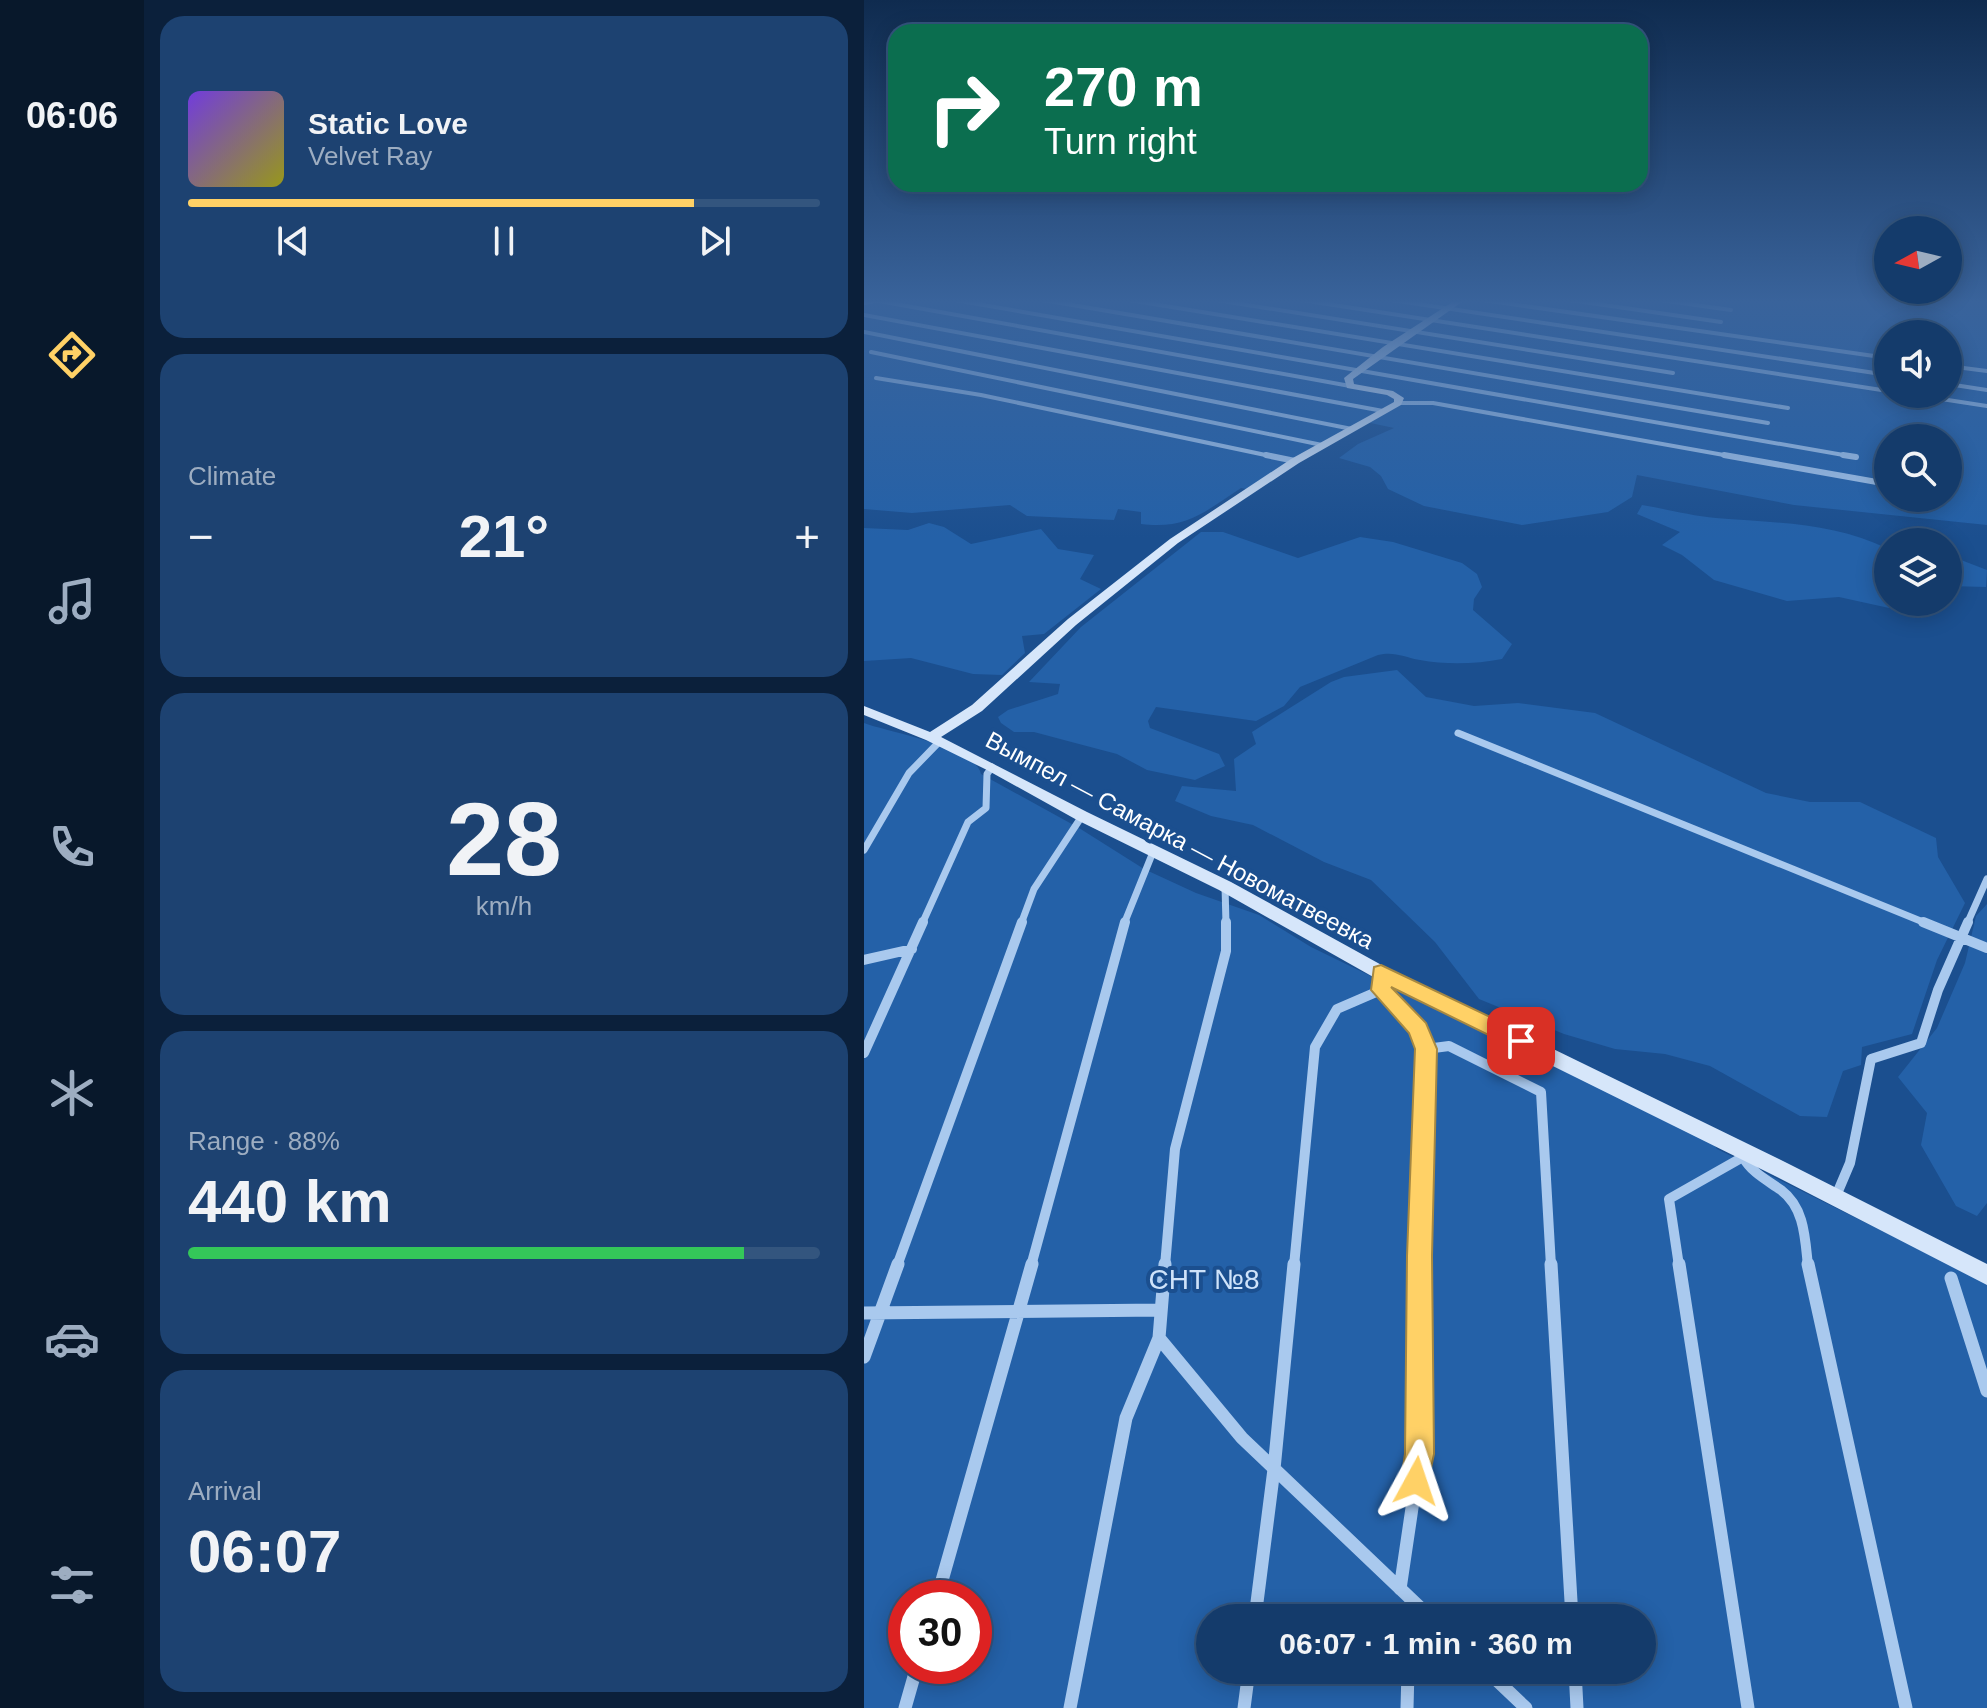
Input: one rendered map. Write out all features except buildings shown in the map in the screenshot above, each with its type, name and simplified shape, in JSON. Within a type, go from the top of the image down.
[{"type":"street","points":[[880,379],[981,395],[1295,461]]},
{"type":"street","points":[[1001,379],[1322,445]]},
{"type":"street","points":[[1099,379],[1352,429]]},
{"type":"street","points":[[1208,379],[1383,411]]},
{"type":"street","points":[[1310,379],[1397,396],[1398,403]]},
{"type":"street","points":[[1348,379],[1350,386]]},
{"type":"street","points":[[1407,379],[1856,457]]},
{"type":"street","points":[[1504,379],[1768,423]]},
{"type":"street","points":[[1608,379],[1788,408]]},
{"type":"street","points":[[1809,379],[1874,389]]},
{"type":"street","points":[[1962,386],[1987,390]]},
{"type":"street","points":[[1962,402],[1987,406]]},
{"type":"street","points":[[864,850],[909,773],[936,739],[977,708],[1072,622],[1174,541],[1295,461],[1398,403],[1433,403],[1874,482]]},
{"type":"street","name":"Вымпел — Самарка — Новоматвеевка","points":[[864,710],[936,739],[1082,816],[1225,886],[1381,982],[1836,1197],[1987,1275]]},
{"type":"street","points":[[1458,733],[1987,948]]},
{"type":"street","points":[[864,1053],[968,822],[986,808],[987,774],[992,767]]},
{"type":"street","points":[[864,1357],[1034,889],[1082,816]]},
{"type":"street","points":[[942,1580],[1019,1311],[1117,945],[1134,894],[1153,852]]},
{"type":"street","points":[[1836,1197],[1850,1163],[1871,1059],[1921,1043],[1960,937],[1987,879]]},
{"type":"street","points":[[1070,1708],[1126,1418],[1159,1338],[1175,1149],[1226,951],[1225,886]]},
{"type":"street","points":[[864,960],[912,949]]},
{"type":"street","points":[[1257,1604],[1274,1469],[1315,1047],[1337,1009],[1381,982],[1418,1029],[1426,1049],[1419,1256],[1420,1454],[1406,1594],[1408,1604]]},
{"type":"street","points":[[1426,1049],[1449,1046],[1541,1092],[1571,1604]]},
{"type":"street","points":[[1748,1708],[1669,1199],[1743,1154],[1746,1165],[1789,1197],[1798,1209],[1810,1278],[1906,1708]]},
{"type":"street","points":[[1951,1278],[1987,1391]]},
{"type":"street","points":[[864,1313],[1160,1310]]},
{"type":"street","points":[[1159,1338],[1242,1438],[1416,1604]]},
{"type":"street","points":[[905,1708],[912,1684]]},
{"type":"street","points":[[1244,1708],[1247,1684]]},
{"type":"street","points":[[1407,1708],[1408,1684]]},
{"type":"street","points":[[1501,1684],[1526,1708]]},
{"type":"street","points":[[1576,1684],[1577,1708]]},
{"type":"green space","points":[[864,379],[1874,379],[1874,408],[1962,408],[1962,379],[1987,379],[1987,525],[1794,505],[1637,475],[1632,497],[1608,512],[1522,525],[1424,506],[1388,489],[1381,476],[1370,467],[1339,458],[1358,444],[1394,428],[1361,421],[1195,517],[1171,524],[1141,524],[1141,512],[1118,509],[1114,520],[1027,516],[1010,505],[912,513],[864,509]]},
{"type":"green space","points":[[1642,505],[1707,517],[1804,525],[1868,540],[1874,543],[1874,605],[1839,597],[1787,601],[1714,580],[1682,555],[1662,545],[1680,532],[1637,514]]},
{"type":"green space","points":[[929,523],[944,527],[971,544],[1041,529],[1058,549],[1094,555],[1080,579],[1101,589],[1044,634],[1022,636],[1025,653],[1002,675],[973,674],[911,658],[864,661],[864,528],[908,530]]},
{"type":"green space","points":[[1201,532],[1223,532],[1298,558],[1360,537],[1393,542],[1462,563],[1477,574],[1482,587],[1474,599],[1473,610],[1512,644],[1502,659],[1472,663],[1440,663],[1394,654],[1378,655],[1300,687],[1284,706],[1256,721],[1156,707],[1148,721],[1150,728],[1219,754],[1225,766],[1195,780],[1147,770],[1117,754],[1034,732],[1014,732],[1001,723],[998,717],[1008,710],[1058,694],[1060,684],[1029,682],[1081,627]]},
{"type":"green space","points":[[1962,560],[1987,570],[1986,587],[1962,586]]},
{"type":"green space","points":[[1397,670],[1426,697],[1474,706],[1518,703],[1595,713],[1766,793],[1810,802],[1860,802],[1936,838],[1938,857],[1965,903],[1937,960],[1912,1034],[1862,1047],[1861,1065],[1843,1071],[1827,1117],[1800,1116],[1710,1066],[1665,1054],[1615,1049],[1564,1034],[1479,999],[1435,942],[1371,880],[1324,862],[1253,825],[1211,816],[1175,801],[1182,786],[1236,791],[1234,759],[1256,744],[1252,732],[1331,682],[1344,677]]},
{"type":"green space","name":"СНТ №8","points":[[864,723],[929,741],[963,755],[975,764],[981,774],[1079,828],[1144,869],[1196,893],[1259,915],[1311,947],[1712,1142],[1717,1149],[1987,1283],[1987,1708],[864,1708]]},
{"type":"green space","points":[[1987,904],[1987,1203],[1977,1216],[1956,1206],[1921,1145],[1927,1113],[1898,1077],[1937,1028],[1965,963],[1976,916]]},
{"type":"route","points":[[1416,1481],[1420,1454],[1419,1256],[1426,1049],[1418,1029],[1381,990],[1381,973],[1521,1041]]}]
